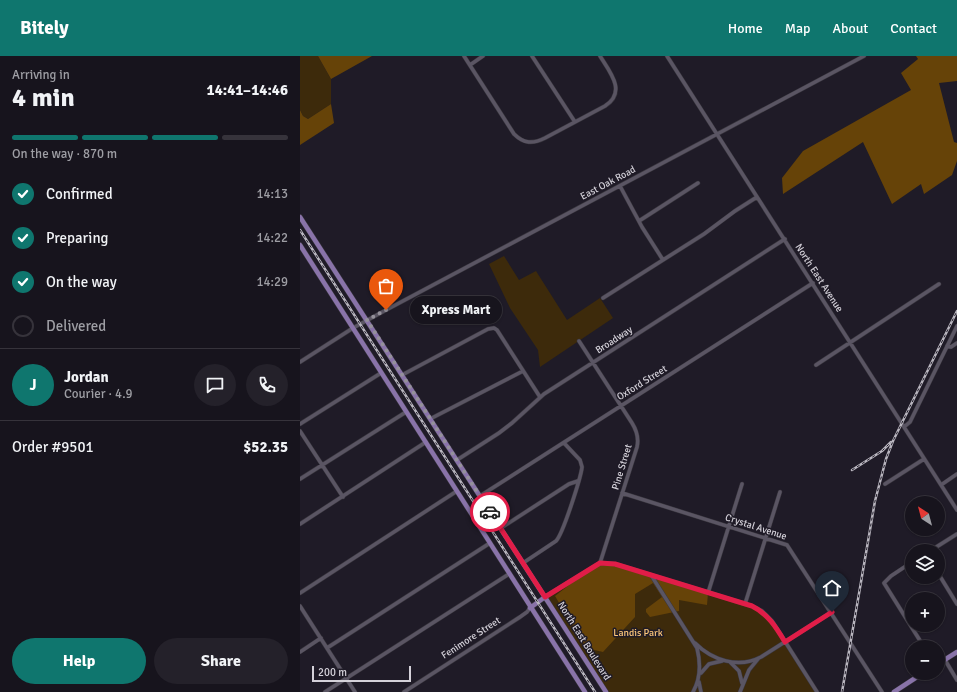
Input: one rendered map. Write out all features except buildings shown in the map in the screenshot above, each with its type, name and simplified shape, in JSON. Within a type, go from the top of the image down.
[{"type":"main road","name":"North East Boulevard","points":[[300,217],[606,692]]},
{"type":"main road","points":[[300,245],[510,574],[530,608],[585,692]]},
{"type":"main road","name":"Fenimore Street","points":[[530,608],[545,597]]},
{"type":"main road","points":[[945,659],[957,652]]},
{"type":"main road","points":[[894,692],[912,680]]},
{"type":"street","points":[[464,56],[514,134],[524,142],[541,140],[609,104],[613,97],[616,85],[600,56]]},
{"type":"street","points":[[470,65],[483,56]]},
{"type":"street","points":[[532,56],[575,122]]},
{"type":"street","name":"North East Avenue","points":[[668,56],[957,510]]},
{"type":"street","name":"East Oak Road","points":[[300,362],[367,320],[864,56]]},
{"type":"street","points":[[639,221],[698,183]]},
{"type":"street","points":[[620,186],[663,260]]},
{"type":"street","points":[[603,298],[704,234],[735,210],[757,198]]},
{"type":"street","name":"Broadway","points":[[457,460],[504,430],[540,398],[785,239]]},
{"type":"street","name":"Oxford Street","points":[[480,496],[813,283]]},
{"type":"street","points":[[816,365],[939,284]]},
{"type":"street","points":[[904,427],[910,422],[957,326]]},
{"type":"street","points":[[402,375],[492,328],[496,330],[540,398]]},
{"type":"street","name":"Pine Street","points":[[579,341],[638,434],[638,441],[600,563]]},
{"type":"street","points":[[947,346],[950,347],[957,343]]},
{"type":"street","points":[[430,419],[523,371]]},
{"type":"street","points":[[300,424],[381,373]]},
{"type":"street","points":[[300,479],[406,412]]},
{"type":"street","points":[[300,431],[343,497]]},
{"type":"street","points":[[300,524],[426,442]]},
{"type":"street","points":[[523,563],[560,538],[582,470],[581,462],[564,443]]},
{"type":"street","points":[[884,484],[924,459]]},
{"type":"street","points":[[941,485],[957,474]]},
{"type":"street","points":[[501,528],[569,484],[578,481]]},
{"type":"street","points":[[708,593],[742,484]]},
{"type":"street","points":[[300,593],[457,492]]},
{"type":"street","points":[[745,604],[780,492]]},
{"type":"street","name":"Crystal Avenue","points":[[622,493],[788,545],[882,692]]},
{"type":"street","points":[[941,544],[957,534]]},
{"type":"street","points":[[327,648],[490,543]]},
{"type":"street","points":[[545,597],[600,563],[615,564],[745,604],[759,609],[772,621],[817,692]]},
{"type":"street","points":[[905,567],[891,576],[884,583],[920,640]]},
{"type":"street","points":[[325,692],[510,574]]},
{"type":"street","points":[[651,575],[695,643],[707,654],[728,662],[736,667],[741,674],[741,691]]},
{"type":"street","points":[[945,584],[957,604]]},
{"type":"street","points":[[300,606],[355,692]]},
{"type":"street","name":"Fenimore Street","points":[[404,692],[520,618],[530,608]]},
{"type":"street","points":[[693,692],[702,670],[709,664],[718,661],[747,662],[761,657],[832,612]]},
{"type":"street","points":[[300,652],[321,638]]},
{"type":"street","points":[[695,643],[700,662],[699,679],[701,692]]},
{"type":"street","points":[[741,691],[749,670],[761,657]]},
{"type":"street","points":[[945,662],[957,680]]},
{"type":"green space","points":[[300,56],[318,56],[331,79],[331,104],[308,119],[303,116],[300,110]]},
{"type":"green space","points":[[504,256],[519,280],[536,271],[567,320],[600,298],[613,318],[540,367],[538,350],[510,308],[489,264]]},
{"type":"green space","name":"Landis Park","points":[[615,564],[759,609],[769,618],[817,692],[606,692],[545,597],[591,568]]},
{"type":"shaded area","points":[[318,56],[372,56],[331,79]]},
{"type":"shaded area","points":[[916,56],[957,56],[957,81],[939,83],[954,142],[957,143],[957,161],[952,175],[924,194],[921,184],[892,204],[863,142],[783,194],[782,178],[803,151],[911,90],[901,73],[918,59]]},
{"type":"shaded area","points":[[331,104],[334,123],[300,145],[300,110],[303,116],[308,119]]},
{"type":"shaded area","points":[[601,560],[708,593],[707,605],[679,600],[679,611],[650,617],[646,612],[646,609],[662,597],[653,583],[635,594],[635,617],[603,652],[586,648],[555,596]]},
{"type":"railway","points":[[300,230],[595,692]]},
{"type":"railway","points":[[842,692],[875,501],[886,459],[893,441],[957,311]]},
{"type":"railway","points":[[852,470],[882,451],[891,442]]},
{"type":"way so far","points":[[386,310],[367,320],[490,512]]},
{"type":"place","name":"Xpress Mart","points":[[386,310]]},
{"type":"route","points":[[490,512],[545,597],[600,563],[605,563],[615,564],[752,606],[762,611],[772,621],[785,642],[832,612]]}]
